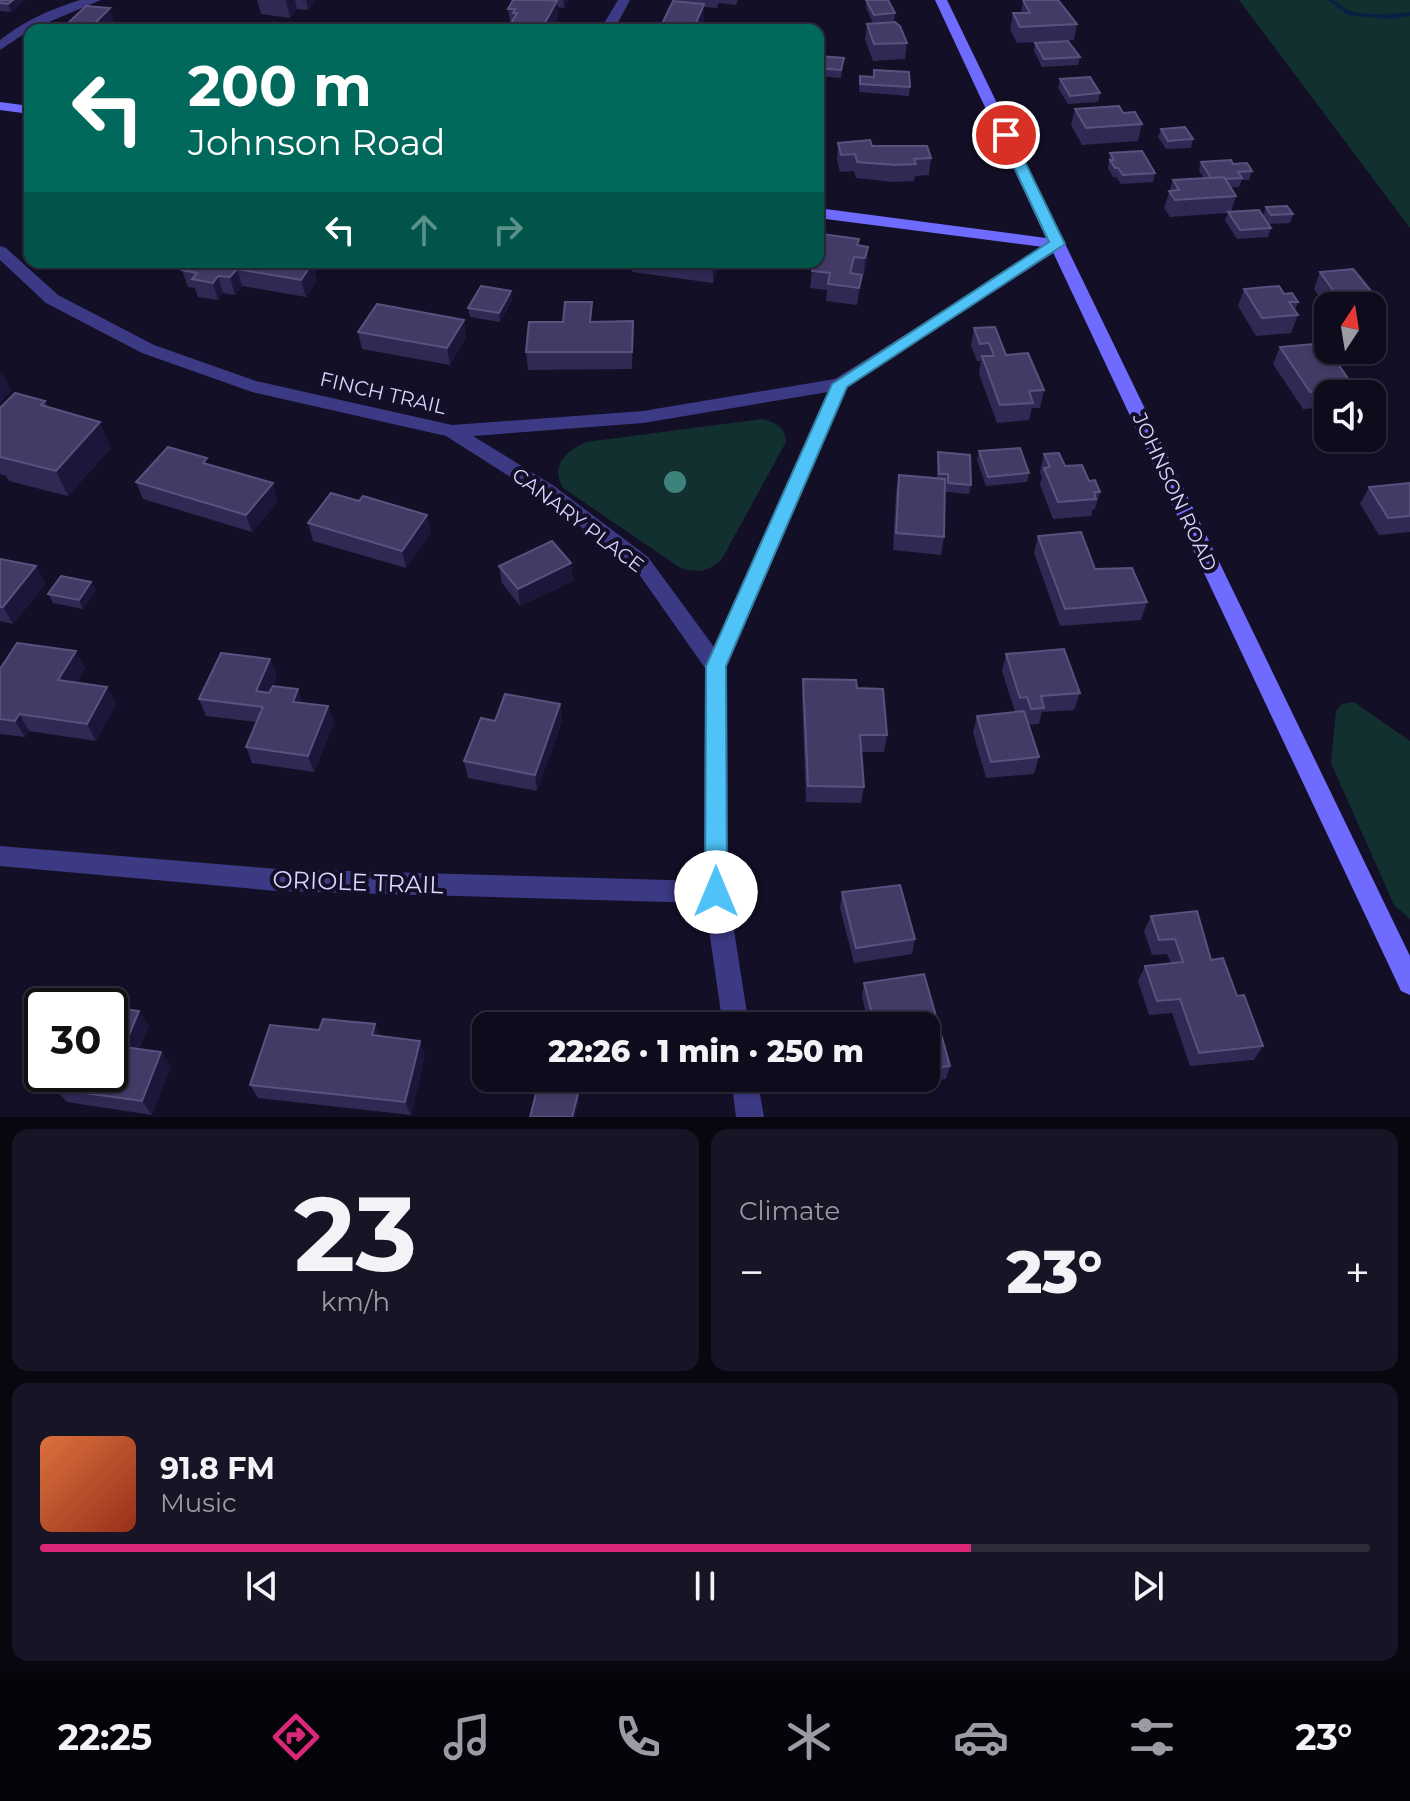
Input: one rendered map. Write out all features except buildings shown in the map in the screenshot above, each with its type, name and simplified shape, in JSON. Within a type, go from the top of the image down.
[{"type":"main road","name":"JOHNSON ROAD","points":[[941,0],[1410,983]]},
{"type":"main road","points":[[0,106],[24,109]]},
{"type":"main road","points":[[824,214],[1057,244]]},
{"type":"street","points":[[28,24],[70,6],[95,0]]},
{"type":"street","points":[[610,24],[624,0]]},
{"type":"street","points":[[0,46],[24,27]]},
{"type":"street","points":[[734,1012],[716,892],[716,666],[840,384],[1057,244]]},
{"type":"street","name":"FINCH TRAIL","points":[[0,251],[52,299],[148,349],[252,386],[452,431],[643,417],[840,384]]},
{"type":"street","name":"CANARY PLACE","points":[[452,431],[547,491],[641,562],[716,666]]},
{"type":"street","name":"ORIOLE TRAIL","points":[[0,856],[277,880],[716,892]]},
{"type":"street","points":[[746,1092],[750,1117]]},
{"type":"green space","points":[[1239,0],[1410,0],[1410,228]]},
{"type":"green space","points":[[762,419],[779,426],[786,442],[723,557],[708,569],[697,571],[679,567],[563,488],[559,480],[562,460],[586,442]]},
{"type":"green space","points":[[1354,702],[1410,741],[1410,919],[1394,905],[1331,763],[1336,711],[1342,704]]},
{"type":"waterway","points":[[1332,0],[1348,13],[1389,17],[1410,14]]},
{"type":"route","points":[[716,892],[716,666],[840,384],[1057,244],[1006,135]]}]
